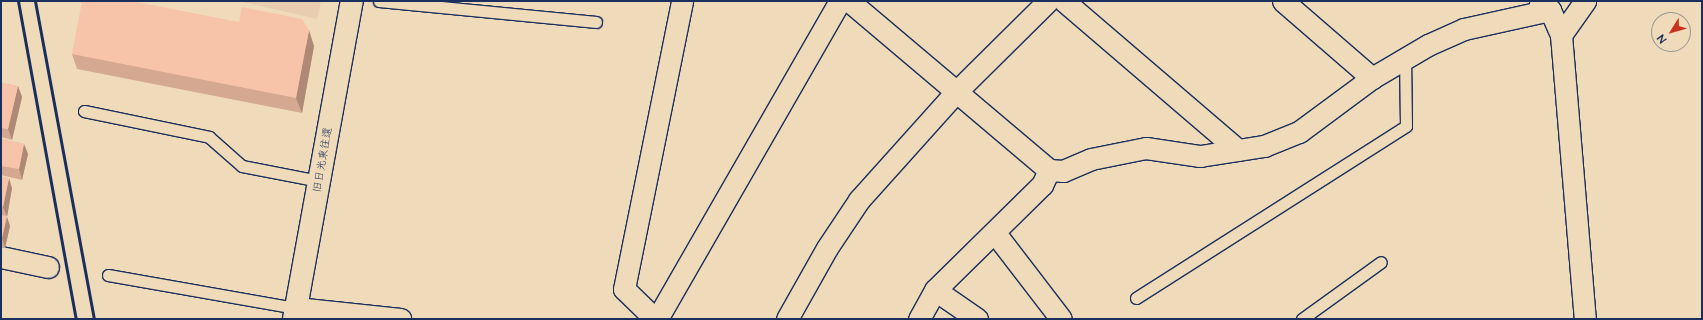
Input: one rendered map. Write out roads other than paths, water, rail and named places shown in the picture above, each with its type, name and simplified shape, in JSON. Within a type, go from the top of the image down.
[{"type":"street","name":"旧日光東往還","points":[[295,313],[352,1]]},
{"type":"street","points":[[682,1],[624,289],[656,319],[840,1]]},
{"type":"street","points":[[850,1],[1049,170],[1063,172],[1091,159],[1146,148],[1200,156],[1264,146],[1299,132],[1372,78],[1405,57],[1464,29],[1544,5],[1561,35],[1585,319]]},
{"type":"street","points":[[787,319],[827,248],[859,200],[956,92],[1048,1]]},
{"type":"street","points":[[1064,1],[1238,150]]},
{"type":"street","points":[[1283,1],[1372,78]]},
{"type":"street","points":[[1561,35],[1585,1]]},
{"type":"street","points":[[919,319],[935,290],[995,233],[1042,185],[1049,170]]},
{"type":"street","points":[[995,233],[1061,319]]},
{"type":"street","points":[[1,257],[48,267]]},
{"type":"street","points":[[935,290],[976,319]]},
{"type":"street","points":[[295,313],[400,319]]},
{"type":"lane","points":[[379,1],[596,22]]},
{"type":"lane","points":[[1136,298],[1406,126],[1405,57]]},
{"type":"lane","points":[[84,111],[209,137],[242,166],[319,181]]},
{"type":"lane","points":[[1302,319],[1381,262]]},
{"type":"lane","points":[[108,275],[295,313]]},
{"type":"railway","points":[[18,1],[76,319]]},
{"type":"railway","points":[[35,1],[94,319]]}]
